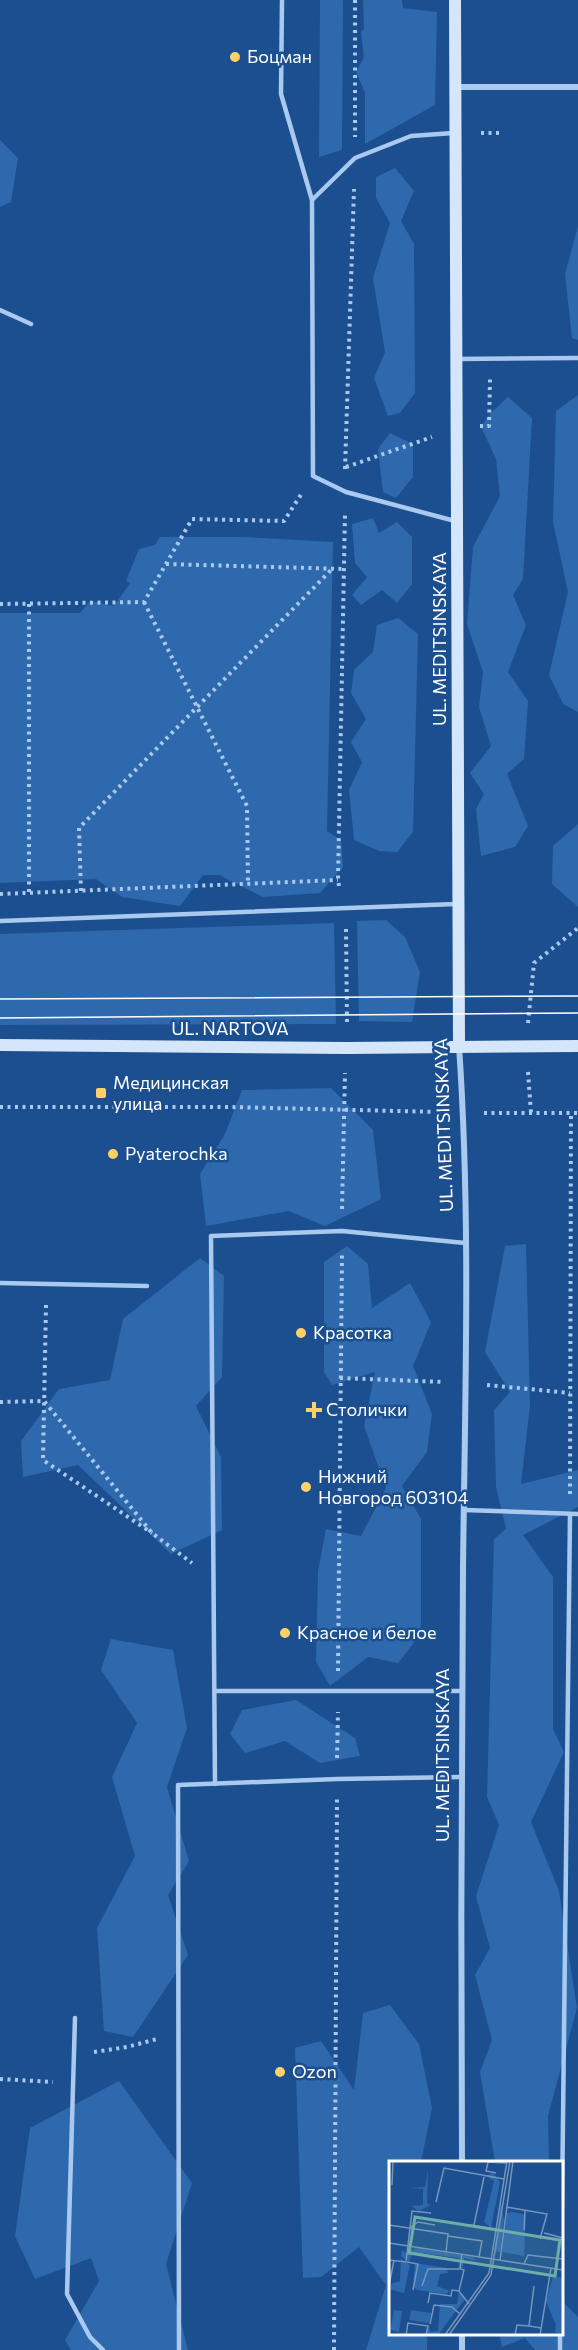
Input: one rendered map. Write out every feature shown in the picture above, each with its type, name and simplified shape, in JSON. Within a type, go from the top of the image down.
[{"type":"street","name":"UL. MEDITSINSKAYA","points":[[454,0],[459,1046],[464,1113],[465,1243],[461,1777],[462,2161]]},
{"type":"street","points":[[456,87],[578,87]]},
{"type":"street","name":"UL. NARTOVA","points":[[0,1045],[347,1048],[578,1046]]},
{"type":"lane","points":[[282,0],[281,94],[312,200],[314,476],[346,492],[458,522]]},
{"type":"lane","points":[[312,200],[355,158],[411,136],[456,133]]},
{"type":"lane","points":[[0,310],[31,324]]},
{"type":"lane","points":[[457,359],[578,358]]},
{"type":"lane","points":[[0,921],[459,904]]},
{"type":"lane","points":[[215,1784],[212,1236],[342,1231],[465,1243]]},
{"type":"lane","points":[[0,1282],[147,1286]]},
{"type":"lane","points":[[464,1510],[578,1514]]},
{"type":"lane","points":[[562,2161],[570,1515]]},
{"type":"lane","points":[[215,1691],[462,1691]]},
{"type":"lane","points":[[179,2350],[178,1785],[461,1777]]},
{"type":"lane","points":[[75,2018],[67,2295],[90,2337],[103,2350]]},
{"type":"path","points":[[347,1048],[345,909],[338,880],[355,158],[355,0]]},
{"type":"path","points":[[144,602],[192,519],[284,520],[314,476]]},
{"type":"path","points":[[166,564],[344,569]]},
{"type":"path","points":[[81,891],[79,828],[332,569]]},
{"type":"path","points":[[0,604],[144,602]]},
{"type":"path","points":[[144,602],[247,806],[248,885]]},
{"type":"path","points":[[29,604],[29,892]]},
{"type":"path","points":[[0,894],[338,880]]},
{"type":"path","points":[[534,963],[578,928]]},
{"type":"path","points":[[0,1107],[578,1113]]},
{"type":"path","points":[[570,1515],[571,1113]]},
{"type":"path","points":[[46,1284],[43,1460],[152,1533],[214,1580]]},
{"type":"path","points":[[44,1401],[152,1533]]},
{"type":"path","points":[[0,1402],[44,1401]]},
{"type":"path","points":[[127,2047],[178,2033]]},
{"type":"shaded area","points":[[320,0],[343,0],[342,150],[319,157]]},
{"type":"shaded area","points":[[363,0],[402,0],[403,8],[437,12],[435,105],[365,144],[365,93],[356,72],[364,58],[361,31],[364,29]]},
{"type":"shaded area","points":[[0,140],[18,158],[11,202],[0,207]]},
{"type":"shaded area","points":[[395,168],[414,191],[401,221],[414,244],[415,393],[400,413],[388,416],[374,378],[385,352],[373,278],[390,223],[376,198],[376,177]]},
{"type":"shaded area","points":[[578,226],[578,340],[572,338],[565,274]]},
{"type":"shaded area","points":[[578,395],[578,712],[563,704],[549,675],[568,592],[553,522],[556,411]]},
{"type":"shaded area","points":[[508,397],[532,418],[523,579],[513,595],[526,625],[508,672],[528,701],[524,759],[507,774],[528,826],[515,847],[481,856],[476,809],[484,794],[470,773],[491,746],[479,707],[483,672],[467,624],[473,547],[500,496],[496,459],[481,427],[490,414]]},
{"type":"shaded area","points":[[390,433],[413,444],[413,477],[396,498],[383,492],[378,449]]},
{"type":"shaded area","points":[[373,518],[379,533],[397,522],[412,537],[412,584],[397,603],[382,590],[361,605],[352,595],[367,577],[355,563],[352,524]]},
{"type":"shaded area","points":[[160,537],[244,537],[333,542],[327,831],[341,840],[343,867],[320,893],[263,897],[219,875],[203,875],[180,906],[122,897],[96,879],[0,883],[0,613],[80,613],[90,601],[114,606],[130,583],[126,581],[139,549],[155,545]]},
{"type":"shaded area","points":[[398,618],[418,634],[413,832],[397,852],[379,851],[354,840],[349,790],[362,762],[351,742],[366,719],[351,693],[354,670],[373,652],[377,625]]},
{"type":"shaded area","points":[[578,824],[578,907],[552,884],[553,846]]},
{"type":"shaded area","points":[[386,920],[405,937],[420,972],[412,1022],[359,1021],[357,921]]},
{"type":"shaded area","points":[[334,923],[336,1024],[0,1025],[0,934]]},
{"type":"shaded area","points":[[331,1088],[373,1130],[381,1199],[325,1226],[289,1211],[206,1226],[200,1174],[225,1134],[242,1090]]},
{"type":"shaded area","points":[[526,1244],[530,1405],[521,1484],[578,1470],[578,1507],[523,1535],[553,1577],[553,1729],[564,1752],[531,1822],[559,1891],[577,2008],[548,2116],[549,2161],[495,2161],[480,2072],[492,2040],[475,1975],[490,1948],[476,1896],[499,1825],[487,1797],[494,1539],[506,1529],[496,1487],[494,1410],[510,1392],[485,1352],[505,1246]]},
{"type":"shaded area","points":[[347,1246],[368,1264],[372,1308],[410,1283],[431,1322],[413,1366],[432,1414],[427,1452],[402,1486],[421,1519],[421,1634],[398,1663],[368,1657],[330,1686],[316,1662],[318,1571],[326,1529],[361,1536],[386,1488],[364,1426],[375,1372],[332,1385],[324,1372],[324,1262]]},
{"type":"shaded area","points":[[200,1258],[224,1276],[222,1377],[196,1406],[221,1457],[222,1530],[171,1554],[78,1465],[23,1477],[21,1441],[59,1389],[110,1380],[123,1319]]},
{"type":"shaded area","points":[[111,1639],[173,1650],[187,1728],[167,1787],[189,1861],[168,1895],[188,1955],[133,2037],[104,2031],[97,1928],[135,1856],[112,1777],[137,1723],[101,1670]]},
{"type":"shaded area","points":[[296,1700],[355,1738],[360,1756],[320,1763],[285,1741],[245,1753],[230,1734],[242,1710]]},
{"type":"shaded area","points":[[390,2005],[419,2044],[432,2108],[421,2161],[389,2161],[389,2335],[427,2335],[427,2350],[366,2350],[386,2285],[359,2247],[321,2277],[303,2278],[295,2048],[321,2041],[354,2090],[363,2013]]},
{"type":"shaded area","points":[[119,2081],[192,2183],[166,2264],[188,2350],[71,2350],[65,2340],[99,2281],[91,2258],[35,2279],[15,2236],[30,2128]]},
{"type":"shaded area","points":[[563,2302],[578,2317],[578,2350],[535,2350],[525,2338],[502,2347],[499,2335],[563,2335]]},
{"type":"tram line","points":[[0,999],[578,996]]},
{"type":"tram line","points":[[0,1018],[578,1013]]},
{"type":"place","name":"Боцман","points":[[235,57]]},
{"type":"place","name":"Медицинская улица","points":[[101,1093]]},
{"type":"place","name":"Pyaterochka","points":[[113,1154]]},
{"type":"place","name":"Красотка","points":[[301,1333]]},
{"type":"place","name":"Столички","points":[[314,1410]]},
{"type":"place","name":"Нижний Новгород 603104","points":[[306,1487]]},
{"type":"place","name":"Красное и белое","points":[[285,1633]]},
{"type":"place","name":"Ozon","points":[[280,2072]]}]
